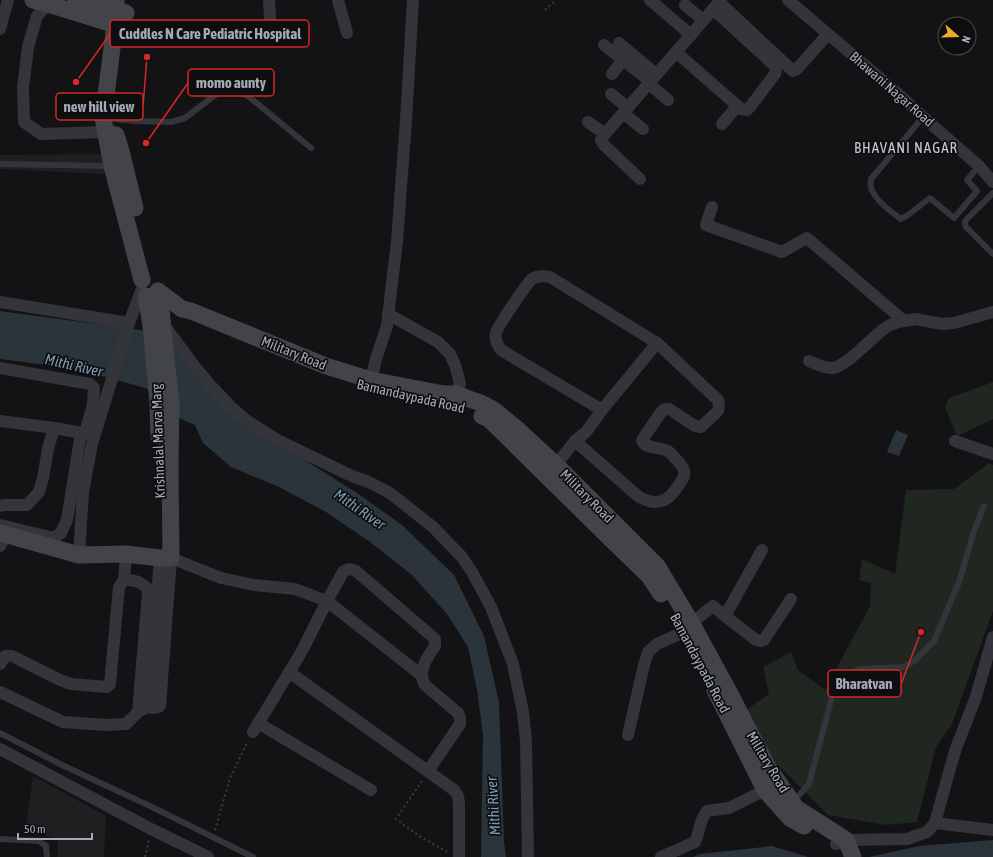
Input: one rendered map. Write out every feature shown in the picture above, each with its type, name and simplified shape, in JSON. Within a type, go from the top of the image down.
[{"type":"street","points":[[0,29],[8,0]]},
{"type":"street","points":[[269,0],[271,34]]},
{"type":"street","points":[[338,0],[347,34]]},
{"type":"street","points":[[371,380],[386,326],[398,226],[413,0]]},
{"type":"street","points":[[650,0],[691,34]]},
{"type":"street","name":"Bhawani Nagar Road","points":[[788,0],[894,90],[978,166],[993,182]]},
{"type":"street","points":[[109,125],[41,134],[24,122],[23,88],[28,46],[37,16],[56,2],[121,13],[109,125],[158,325],[230,406],[246,420],[279,441],[352,476],[369,482],[390,494],[433,527],[462,557],[491,606],[513,664],[523,712],[526,741],[528,857]]},
{"type":"street","points":[[673,55],[741,109],[747,110],[750,107],[775,74],[775,66],[717,4]]},
{"type":"street","points":[[717,4],[793,71],[797,69],[828,34]]},
{"type":"street","points":[[640,179],[604,145],[601,140],[625,110],[717,4]]},
{"type":"street","points":[[685,5],[703,20]]},
{"type":"street","points":[[619,43],[668,100]]},
{"type":"street","points":[[604,45],[652,80]]},
{"type":"street","points":[[673,55],[737,113],[722,124]]},
{"type":"street","points":[[612,74],[623,60]]},
{"type":"street","points":[[611,94],[643,129]]},
{"type":"street","points":[[588,122],[605,134]]},
{"type":"street","points":[[712,207],[706,225],[782,252],[807,238],[904,321]]},
{"type":"street","points":[[575,441],[639,497],[651,502],[659,502],[668,498],[683,480],[683,466],[671,453],[666,450],[653,448],[644,443],[642,441],[644,437],[662,410],[665,409],[669,409],[695,426],[701,427],[718,411],[718,400],[657,343],[550,277],[541,276],[531,279],[495,334],[497,344],[501,350],[602,410]]},
{"type":"street","points":[[87,434],[102,414],[128,324],[148,287]]},
{"type":"street","name":"Military Road","points":[[148,287],[182,309],[185,316],[232,332],[288,356],[371,380],[397,390],[444,394],[462,401],[481,403],[492,415],[516,428],[551,470],[579,498],[657,566],[715,677],[766,764],[788,807],[796,808],[846,850]]},
{"type":"street","points":[[0,302],[128,324]]},
{"type":"street","points":[[810,361],[824,367],[832,368],[841,365],[885,328],[894,323],[915,319],[942,324],[954,323],[993,312]]},
{"type":"street","points":[[388,314],[438,342],[450,354],[460,383],[462,401]]},
{"type":"street","name":"Krishnalal Marva Marg","points":[[158,325],[165,404],[160,424],[159,452],[166,558]]},
{"type":"street","points":[[551,470],[575,441],[586,432],[602,410],[657,343]]},
{"type":"street","name":"Bamandaypada Road","points":[[288,356],[326,377],[397,390]]},
{"type":"street","points":[[0,368],[90,384],[94,388],[93,404],[87,434],[67,520],[61,533],[54,538],[2,535]]},
{"type":"street","points":[[0,421],[87,434]]},
{"type":"street","points":[[0,506],[27,505],[39,492],[54,428]]},
{"type":"street","points":[[80,555],[83,492],[92,444],[87,434]]},
{"type":"street","points":[[955,441],[993,454]]},
{"type":"street","points":[[2,535],[80,555],[126,554],[166,558],[221,578],[254,585],[295,589],[327,601],[421,675]]},
{"type":"street","points":[[725,616],[762,550]]},
{"type":"street","points":[[0,664],[5,656],[12,656],[71,684],[108,687],[110,684],[119,587],[124,580],[126,554]]},
{"type":"street","points":[[0,692],[63,722],[106,725],[126,724],[138,712],[150,706],[152,708],[160,706],[160,639],[166,558]]},
{"type":"street","points":[[371,790],[255,728],[302,651],[327,601],[346,569],[356,571],[435,639],[436,646],[422,669],[422,681],[425,686],[458,713],[460,724],[428,772]]},
{"type":"street","points":[[124,580],[134,580],[139,582],[147,588],[148,593],[138,712]]},
{"type":"street","points":[[628,735],[644,665],[648,652],[656,644],[689,627],[713,606],[756,640],[761,642],[764,640],[791,599]]},
{"type":"street","points":[[846,850],[907,839],[927,832],[935,823],[956,748],[976,697],[993,637]]},
{"type":"street","points":[[289,672],[454,790],[458,796],[459,803],[455,855]]},
{"type":"street","name":"Bamandaypada Road","points":[[715,677],[765,790],[788,807]]},
{"type":"street","points":[[0,750],[208,857]]},
{"type":"street","points":[[661,857],[695,842],[698,836],[702,817],[707,811],[729,808],[765,790]]},
{"type":"street","points":[[935,823],[993,830]]},
{"type":"lane","points":[[109,125],[135,121],[171,122],[185,118],[219,92],[232,89],[248,96],[311,148]]},
{"type":"lane","points":[[923,117],[871,178],[871,188],[878,199],[890,211],[901,219],[930,198],[954,218],[977,191],[967,180],[978,166]]},
{"type":"lane","points":[[0,164],[118,165]]},
{"type":"lane","points":[[993,193],[966,220],[965,224],[966,227],[993,254]]},
{"type":"lane","points":[[788,807],[809,784],[834,689],[841,680],[847,675],[860,669],[904,667],[914,661],[934,641],[959,582],[974,531],[984,506]]},
{"type":"lane","points":[[0,733],[62,766],[152,807],[252,857]]},
{"type":"lane","points":[[0,839],[39,841],[46,846],[47,857]]},
{"type":"path","points":[[545,10],[556,0]]},
{"type":"path","points":[[213,837],[230,778],[255,728]]},
{"type":"path","points":[[428,772],[396,820],[419,836],[455,855]]},
{"type":"path","points":[[145,857],[151,829]]},
{"type":"shaded area","points":[[101,154],[105,166],[105,174],[0,169],[0,155]]},
{"type":"shaded area","points":[[993,382],[993,419],[957,436],[945,407],[949,398]]},
{"type":"shaded area","points":[[989,463],[993,465],[993,611],[952,724],[936,747],[917,822],[886,825],[828,815],[769,756],[742,713],[769,694],[763,667],[791,652],[798,670],[825,690],[870,606],[871,583],[859,580],[862,559],[895,574],[906,490],[954,489]]},
{"type":"shaded area","points":[[33,776],[106,816],[104,857],[57,857],[58,841],[26,825]]},
{"type":"water","name":"Mithi River","points":[[0,311],[141,330],[174,345],[233,415],[357,493],[402,525],[454,575],[484,636],[499,702],[504,842],[506,857],[481,857],[483,735],[477,690],[468,647],[447,614],[412,575],[370,542],[326,512],[279,487],[231,467],[203,443],[195,425],[179,418],[177,401],[145,388],[78,369],[0,359]]},
{"type":"water","points":[[896,430],[908,435],[899,456],[887,452]]},
{"type":"water","points":[[993,840],[993,857],[869,857],[919,846]]},
{"type":"water","points":[[772,846],[808,857],[693,857],[700,854]]},
{"type":"place","name":"new hill view","points":[[147,57]]},
{"type":"place","name":"Cuddles N Care Pediatric Hospital","points":[[76,82]]},
{"type":"place","name":"momo aunty","points":[[146,143]]},
{"type":"place","name":"Bharatvan","points":[[921,632]]},
{"type":"district","name":"BHAVANI NAGAR","points":[[906,147]]}]
